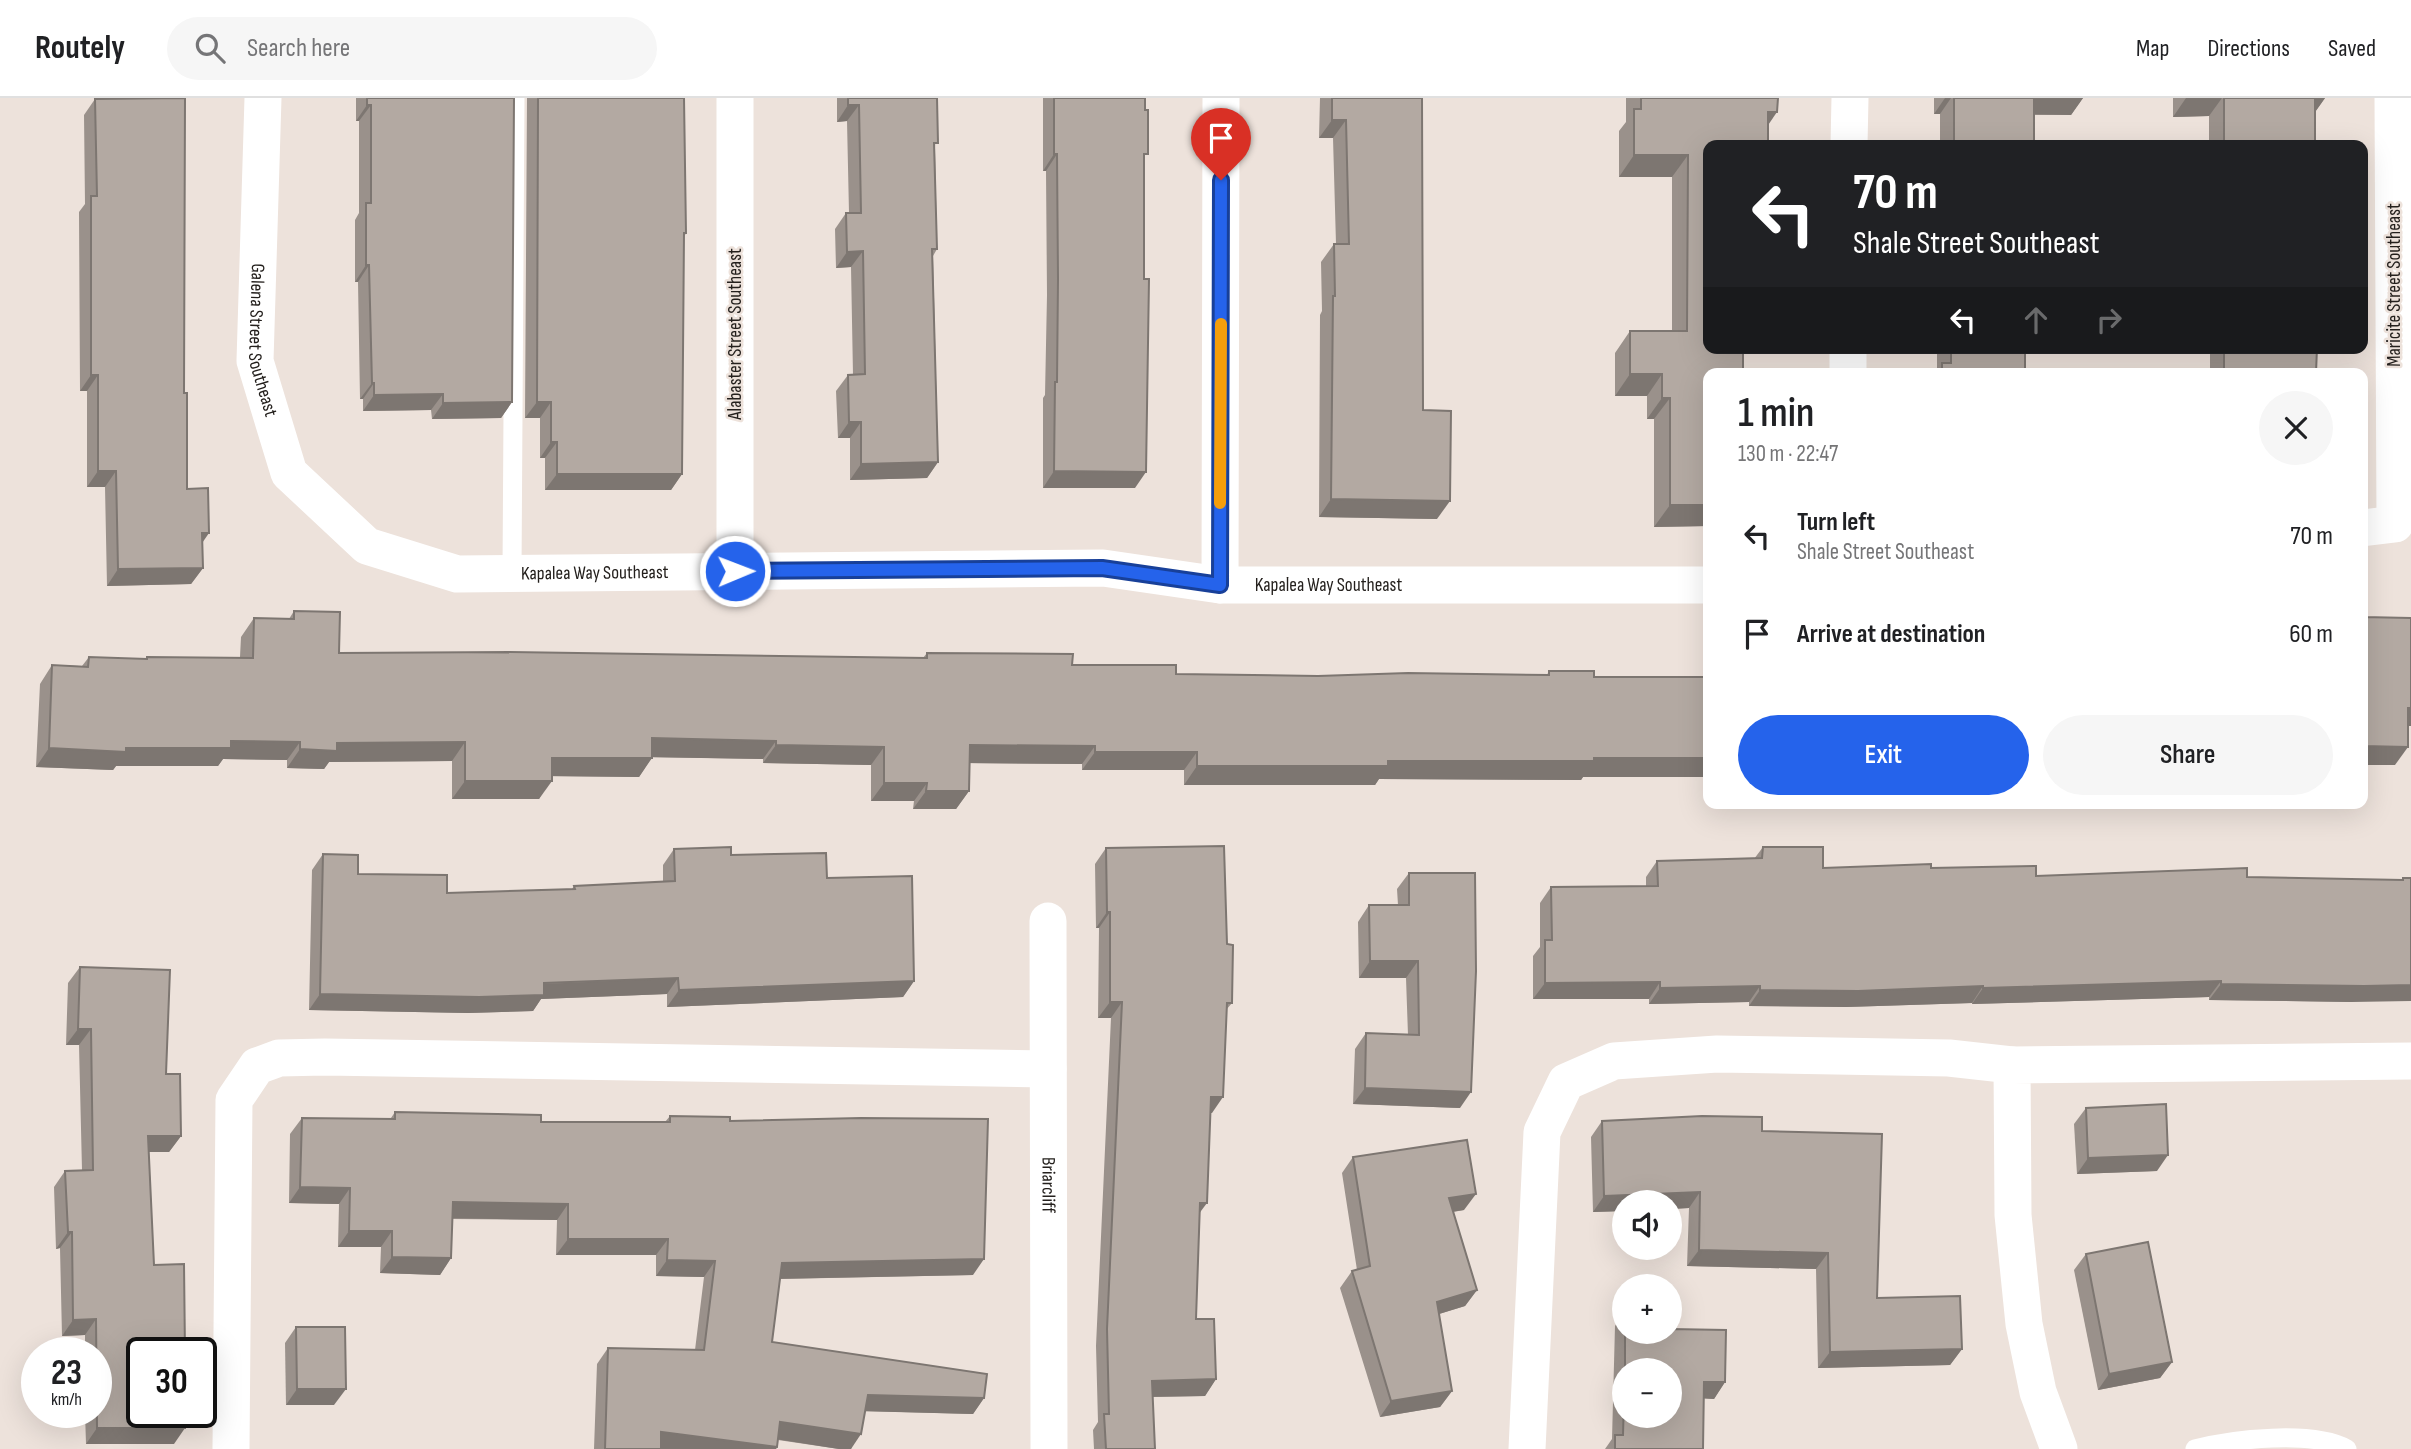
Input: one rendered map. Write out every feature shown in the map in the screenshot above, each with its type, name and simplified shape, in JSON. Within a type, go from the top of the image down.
[{"type":"street","name":"Galena Street Southeast","points":[[263,98],[255,361],[289,473],[367,546]]},
{"type":"street","name":"Alabaster Street Southeast","points":[[735,98],[735,571]]},
{"type":"street","points":[[1220,585],[1221,98]]},
{"type":"street","points":[[1849,140],[1850,98]]},
{"type":"street","name":"Maricite Street Southeast","points":[[2389,525],[2393,98]]},
{"type":"street","name":"Kapalea Way Southeast","points":[[367,546],[457,574],[1102,568],[1220,585],[1703,585]]},
{"type":"street","name":"Briarcliff","points":[[1048,921],[1049,1449]]},
{"type":"street","points":[[1527,1449],[1542,1132],[1566,1082],[1614,1061],[1717,1054],[1949,1058],[2012,1065],[2411,1061]]},
{"type":"street","points":[[231,1449],[234,1100],[257,1066],[279,1058],[325,1057],[1048,1069]]},
{"type":"street","points":[[2012,1065],[2013,1215],[2024,1324],[2038,1392],[2059,1449]]},
{"type":"lane","points":[[512,573],[515,98]]},
{"type":"lane","points":[[2195,1449],[2268,1438],[2311,1439],[2336,1443],[2347,1449]]},
{"type":"building","points":[[185,98],[184,393],[187,393],[187,489],[208,488],[209,533],[202,533],[203,568],[118,569],[116,471],[98,471],[98,375],[91,375],[91,196],[97,196],[95,99]]},
{"type":"building","points":[[367,98],[514,98],[512,402],[443,403],[443,394],[374,395],[369,265],[366,265],[366,203],[371,203],[371,105],[367,105]]},
{"type":"building","points":[[538,98],[684,98],[686,233],[682,474],[557,474],[557,442],[551,442],[551,402],[537,402]]},
{"type":"building","points":[[848,98],[937,98],[938,143],[934,143],[937,249],[932,249],[938,462],[861,464],[861,422],[849,422],[848,375],[865,374],[863,251],[847,252],[846,213],[861,213],[859,105],[848,105]]},
{"type":"building","points":[[1054,98],[1145,98],[1145,110],[1148,110],[1148,154],[1144,154],[1144,279],[1149,279],[1146,472],[1054,471],[1058,279]]},
{"type":"building","points":[[1332,98],[1422,98],[1423,410],[1451,411],[1450,501],[1331,499],[1334,244],[1349,244],[1346,120],[1332,120]]},
{"type":"building","points":[[1641,98],[1778,98],[1777,112],[1768,112],[1768,140],[1703,140],[1703,354],[1743,354],[1743,368],[1703,368],[1703,505],[1670,505],[1670,398],[1662,398],[1662,374],[1630,374],[1630,331],[1687,331],[1688,155],[1634,155],[1634,109],[1641,109]]},
{"type":"building","points":[[1954,98],[2034,98],[2034,140],[1954,140]]},
{"type":"building","points":[[2224,98],[2315,98],[2315,140],[2224,140]]},
{"type":"building","points":[[1951,354],[2025,354],[2025,368],[1942,368],[1942,363],[1951,363]]},
{"type":"building","points":[[2224,354],[2317,354],[2316,368],[2224,368]]},
{"type":"building","points":[[294,611],[340,612],[339,653],[510,652],[927,658],[927,653],[1073,654],[1072,665],[1176,665],[1176,674],[1549,675],[1549,671],[1594,671],[1594,677],[1703,677],[1703,758],[1388,761],[1388,766],[1197,766],[1197,752],[1095,752],[1095,746],[970,745],[969,791],[926,791],[927,783],[884,783],[884,747],[776,745],[776,741],[652,738],[652,758],[552,758],[552,781],[465,781],[465,742],[337,743],[337,751],[300,749],[300,742],[231,741],[231,748],[126,748],[126,752],[49,748],[52,665],[88,667],[89,657],[253,658],[254,618],[294,619]]},
{"type":"building","points":[[2368,617],[2411,618],[2408,747],[2368,746]]},
{"type":"building","points":[[1224,846],[1227,944],[1233,945],[1232,1003],[1227,1003],[1223,1097],[1211,1097],[1207,1203],[1200,1203],[1196,1319],[1214,1319],[1216,1379],[1152,1381],[1155,1449],[1106,1449],[1104,1414],[1109,1414],[1107,1329],[1122,1002],[1110,1002],[1110,912],[1107,912],[1106,848]]},
{"type":"building","points":[[731,847],[731,855],[826,853],[827,878],[912,876],[914,981],[679,990],[678,978],[544,983],[544,995],[479,997],[320,994],[323,854],[358,855],[358,874],[447,875],[447,893],[575,889],[574,886],[675,881],[674,849]]},
{"type":"building","points":[[1763,847],[1823,847],[1823,868],[1931,864],[1931,868],[2036,866],[2036,876],[2247,868],[2247,877],[2411,878],[2411,985],[2221,984],[2221,981],[1858,991],[1760,990],[1760,986],[1660,988],[1660,982],[1545,983],[1545,940],[1552,940],[1551,887],[1658,886],[1657,861],[1762,858]]},
{"type":"building","points":[[1409,873],[1475,873],[1476,971],[1471,1092],[1365,1088],[1366,1033],[1419,1035],[1418,961],[1370,961],[1369,905],[1409,905]]},
{"type":"building","points":[[80,967],[170,970],[166,1074],[180,1074],[181,1136],[148,1136],[154,1265],[184,1264],[185,1337],[126,1337],[126,1428],[112,1428],[112,1337],[96,1337],[96,1319],[73,1320],[72,1232],[68,1232],[65,1171],[93,1170],[91,1029],[78,1029]]},
{"type":"building","points":[[2166,1104],[2168,1155],[2088,1158],[2086,1108]]},
{"type":"building","points":[[395,1112],[541,1115],[541,1122],[670,1122],[670,1116],[730,1117],[730,1121],[988,1119],[984,1259],[782,1263],[772,1342],[987,1374],[984,1398],[868,1395],[861,1434],[780,1422],[777,1447],[661,1432],[661,1449],[605,1449],[608,1348],[704,1350],[715,1261],[667,1260],[668,1239],[568,1239],[568,1204],[453,1202],[451,1258],[392,1257],[392,1231],[349,1231],[350,1188],[300,1187],[302,1118],[395,1119]]},
{"type":"building","points":[[1702,1116],[1762,1117],[1762,1131],[1882,1134],[1877,1298],[1960,1296],[1962,1349],[1830,1352],[1828,1253],[1699,1250],[1700,1192],[1612,1190],[1612,1196],[1604,1196],[1602,1121]]},
{"type":"building","points":[[1467,1140],[1476,1194],[1449,1198],[1477,1290],[1437,1302],[1452,1391],[1391,1401],[1352,1271],[1370,1266],[1353,1157]]},
{"type":"building","points":[[2148,1242],[2172,1362],[2109,1374],[2086,1254]]},
{"type":"building","points":[[296,1327],[345,1327],[346,1389],[297,1389]]},
{"type":"building","points":[[1682,1329],[1726,1330],[1725,1382],[1704,1382],[1703,1449],[1615,1449],[1615,1435],[1623,1435],[1623,1428],[1682,1428],[1682,1358],[1625,1358],[1625,1344],[1682,1344]]},
{"type":"slow traffic","points":[[1220,503],[1221,324]]},
{"type":"route","points":[[735,571],[1102,568],[1220,585],[1221,180]]}]
